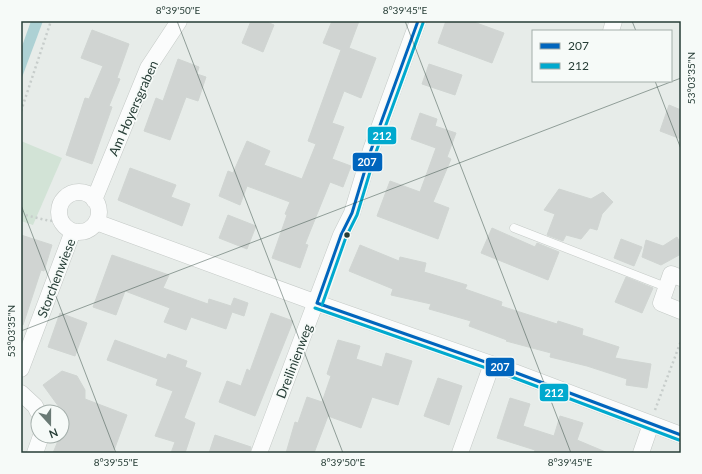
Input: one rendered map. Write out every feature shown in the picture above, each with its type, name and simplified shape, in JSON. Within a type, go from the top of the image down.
[{"type":"street","name":"Am Hoyersgraben","points":[[94,200],[148,68],[179,21]]},
{"type":"street","name":"Dreilinienweg","points":[[259,453],[317,303],[341,235],[352,213],[374,144],[418,21]]},
{"type":"street","points":[[84,193],[94,200],[99,212],[96,222],[89,230],[73,232],[65,227],[60,219],[59,211],[61,204],[69,195],[84,193]]},
{"type":"street","points":[[96,222],[317,303],[492,364],[681,435]]},
{"type":"street","name":"Storchenwiese","points":[[21,369],[73,232]]},
{"type":"street","points":[[681,278],[671,274],[661,303],[681,311]]},
{"type":"street","points":[[460,453],[492,364]]},
{"type":"street","points":[[21,393],[33,404]]},
{"type":"street","points":[[641,453],[650,424]]},
{"type":"lane","points":[[514,228],[666,287]]},
{"type":"path","points":[[21,111],[51,21]]},
{"type":"path","points":[[21,214],[50,221],[60,219]]},
{"type":"path","points":[[650,424],[681,341]]},
{"type":"green space","points":[[21,141],[62,158],[33,225],[21,221]]},
{"type":"water","points":[[31,21],[43,21],[21,80],[21,49]]},
{"type":"building","points":[[251,21],[265,21],[274,25],[263,52],[242,43]]},
{"type":"building","points":[[332,21],[359,21],[349,48],[376,58],[361,98],[344,91],[332,123],[344,127],[332,159],[351,166],[343,187],[330,182],[305,244],[308,245],[300,268],[272,258],[290,202],[247,186],[240,205],[219,196],[228,171],[233,173],[247,141],[270,151],[264,165],[302,179],[316,144],[308,141],[341,50],[323,43]]},
{"type":"building","points":[[446,21],[471,21],[504,33],[492,63],[438,43]]},
{"type":"building","points":[[92,30],[129,44],[117,78],[120,79],[109,106],[112,107],[92,164],[66,155],[85,98],[89,99],[103,66],[81,58]]},
{"type":"building","points":[[178,59],[199,67],[197,74],[206,77],[198,101],[186,97],[170,140],[144,131],[156,98],[163,101]]},
{"type":"building","points":[[429,64],[462,75],[455,95],[422,84]]},
{"type":"building","points":[[669,105],[681,110],[681,139],[660,131]]},
{"type":"building","points":[[420,113],[437,119],[435,126],[456,133],[447,157],[451,159],[433,202],[449,208],[438,239],[377,216],[390,181],[420,192],[436,148],[411,139]]},
{"type":"building","points":[[130,168],[176,185],[171,197],[190,204],[182,226],[118,200]]},
{"type":"building","points":[[559,189],[591,199],[603,192],[613,202],[602,214],[597,230],[590,228],[581,239],[566,235],[563,241],[547,235],[555,214],[544,210]]},
{"type":"building","points":[[228,215],[256,226],[247,249],[219,238]]},
{"type":"building","points":[[492,228],[535,247],[537,243],[559,252],[548,280],[481,253]]},
{"type":"building","points":[[21,235],[52,245],[44,271],[41,270],[23,325],[21,324]]},
{"type":"building","points":[[677,237],[681,244],[681,254],[661,265],[642,257],[646,240],[663,246]]},
{"type":"building","points":[[621,239],[642,247],[634,266],[614,258]]},
{"type":"building","points":[[360,245],[399,261],[400,257],[426,263],[424,272],[467,285],[465,289],[502,302],[501,306],[557,324],[558,321],[583,329],[582,335],[619,347],[615,358],[651,364],[647,388],[626,385],[627,379],[587,366],[550,357],[551,353],[506,341],[507,340],[469,326],[471,321],[429,309],[431,304],[391,295],[393,289],[349,271]]},
{"type":"building","points":[[112,255],[169,275],[163,288],[208,304],[209,299],[231,306],[234,298],[248,303],[244,316],[232,312],[226,329],[191,317],[186,330],[164,322],[170,308],[125,291],[116,315],[93,307]]},
{"type":"building","points":[[626,277],[653,288],[642,313],[615,302]]},
{"type":"building","points":[[60,313],[87,323],[75,356],[48,347]]},
{"type":"building","points":[[271,313],[293,321],[255,416],[219,402],[227,381],[241,386],[247,369],[250,371]]},
{"type":"building","points":[[115,340],[166,359],[168,354],[187,361],[185,367],[201,373],[184,418],[195,423],[185,453],[171,453],[175,442],[155,436],[173,391],[156,385],[158,379],[107,360]]},
{"type":"building","points":[[338,340],[360,346],[356,359],[382,367],[386,353],[412,361],[398,405],[372,397],[361,428],[328,416],[314,453],[286,453],[295,422],[298,423],[307,397],[322,402],[331,376],[327,374]]},
{"type":"building","points":[[62,371],[77,376],[85,390],[85,399],[127,415],[113,453],[53,453],[57,444],[70,444],[70,404],[57,404],[43,385]]},
{"type":"building","points":[[438,378],[462,386],[449,425],[424,416]]},
{"type":"building","points":[[510,398],[530,404],[523,426],[554,436],[560,416],[583,423],[577,440],[608,453],[534,453],[535,450],[497,438]]},
{"type":"building","points":[[215,435],[251,447],[250,453],[209,453]]},
{"type":"transit line","name":"207","points":[[317,303],[341,235],[352,213],[371,150],[418,21]]},
{"type":"transit line","name":"212","points":[[322,305],[346,237],[357,215],[376,152],[423,23]]},
{"type":"transit line","name":"207","points":[[317,303],[514,372],[681,435]]},
{"type":"transit line","name":"212","points":[[315,308],[512,377],[679,440]]}]
